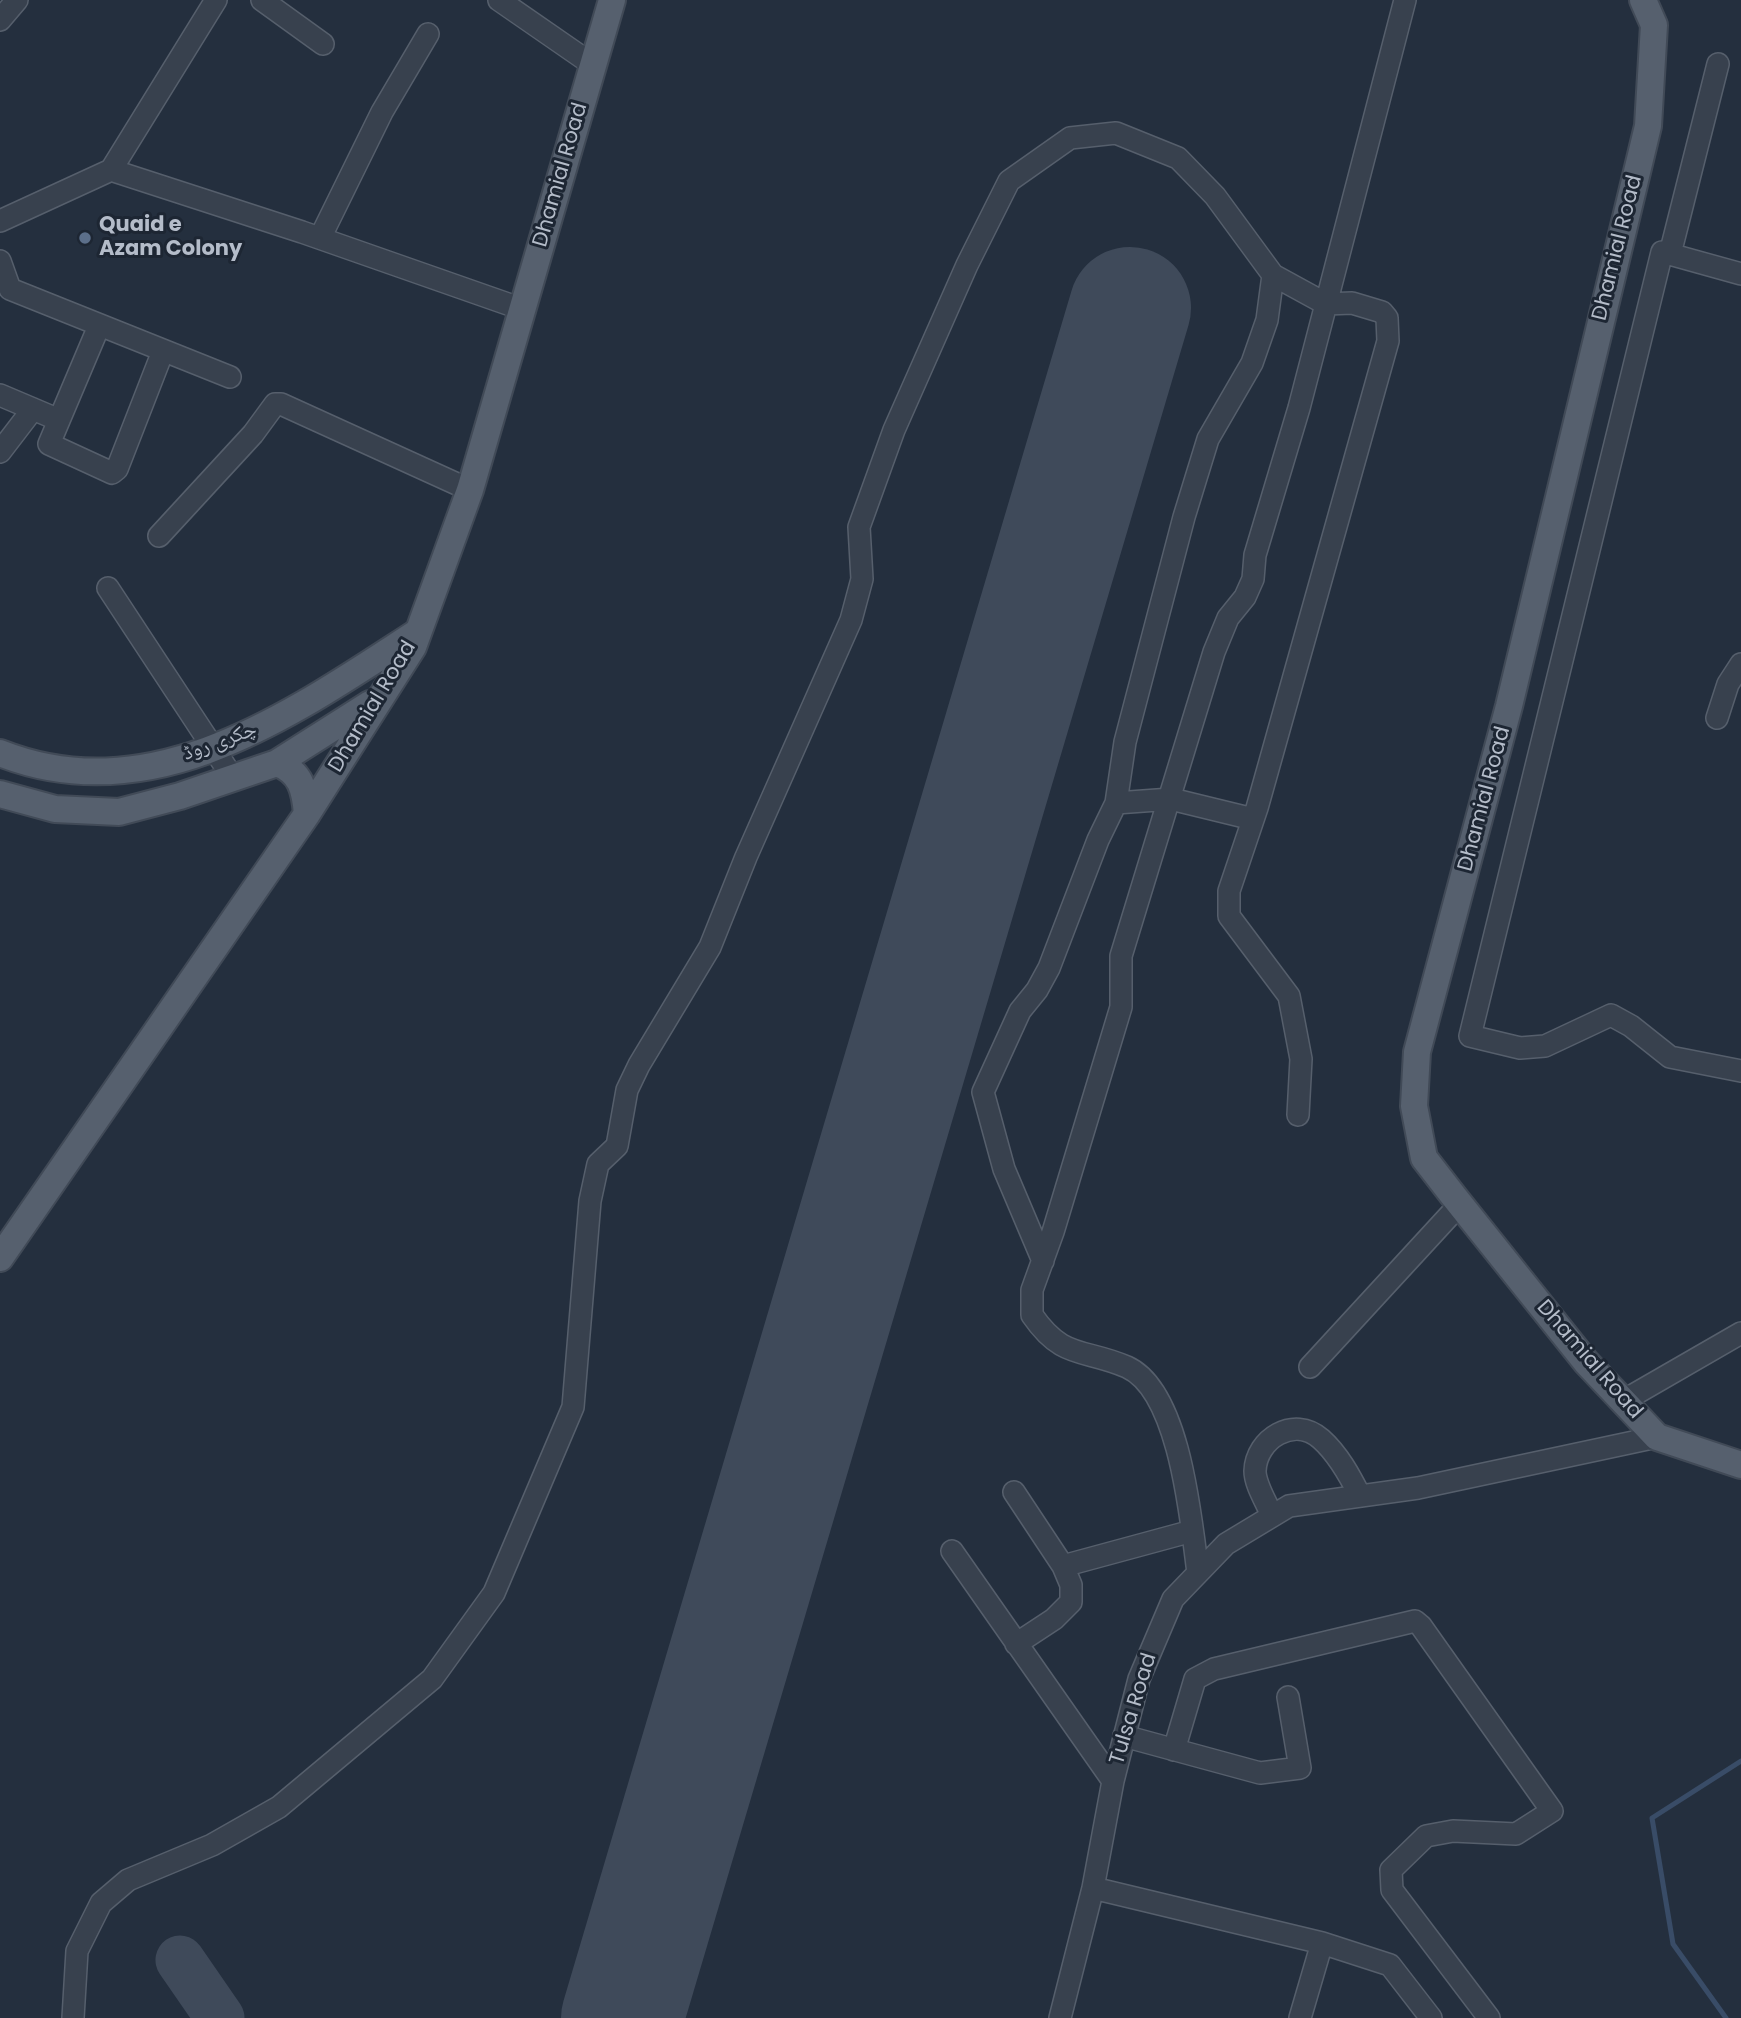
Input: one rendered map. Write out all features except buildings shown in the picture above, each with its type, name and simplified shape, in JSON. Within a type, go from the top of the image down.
[{"type":"main road","name":"Dhamial Road","points":[[2,1247],[307,814],[386,693],[418,632],[470,490],[612,0]]},
{"type":"main road","name":"Dhamial Road","points":[[1643,0],[1654,25],[1648,126],[1510,706],[1417,1052],[1414,1106],[1424,1157],[1586,1362],[1657,1437],[1741,1465]]},
{"type":"main road","name":"چکری روڈ","points":[[0,753],[41,768],[111,773],[213,749],[297,709],[418,632]]},
{"type":"main road","name":"چکری روڈ","points":[[0,794],[55,809],[119,812],[277,764],[344,724],[386,693]]},
{"type":"main road","points":[[277,764],[287,767],[300,780],[307,814]]},
{"type":"street","points":[[0,20],[17,0]]},
{"type":"street","points":[[0,221],[111,170],[216,0]]},
{"type":"street","points":[[262,0],[323,44]]},
{"type":"street","points":[[499,0],[593,65]]},
{"type":"street","points":[[1198,1573],[1185,1477],[1170,1423],[1147,1379],[1127,1368],[1060,1346],[1032,1315],[1032,1290],[1121,1007],[1121,956],[1214,652],[1228,618],[1245,597],[1253,579],[1255,555],[1326,304],[1405,0]]},
{"type":"street","points":[[320,238],[382,112],[428,34]]},
{"type":"street","points":[[1671,254],[1718,64]]},
{"type":"street","points":[[73,2018],[77,1951],[101,1903],[128,1880],[212,1845],[279,1807],[432,1679],[494,1593],[573,1407],[590,1201],[598,1164],[617,1146],[627,1090],[639,1065],[710,947],[746,857],[851,620],[862,579],[859,527],[894,430],[967,265],[1009,181],[1070,138],[1116,133],[1178,158],[1215,196],[1273,275],[1289,287],[1326,304],[1352,303],[1382,312],[1387,318],[1388,341],[1253,819],[1229,891],[1229,916],[1289,996],[1301,1059],[1298,1115]]},
{"type":"street","points":[[111,170],[320,238],[522,309]]},
{"type":"street","points":[[1741,274],[1662,252],[1470,1036],[1520,1048],[1545,1046],[1611,1015],[1631,1026],[1670,1057],[1741,1071]]},
{"type":"street","points":[[0,261],[10,289],[230,377]]},
{"type":"street","points":[[1043,1261],[1004,1169],[983,1092],[1020,1011],[1049,968],[1098,840],[1116,803],[1125,742],[1184,517],[1208,439],[1252,363],[1267,320],[1273,275]]},
{"type":"street","points":[[99,326],[49,442],[51,446],[115,472],[163,351]]},
{"type":"street","points":[[0,396],[59,420]]},
{"type":"street","points":[[159,536],[253,434],[275,404],[281,404],[470,490]]},
{"type":"street","points":[[0,452],[33,409]]},
{"type":"street","points":[[108,588],[233,778]]},
{"type":"street","points":[[1717,718],[1728,684],[1741,664]]},
{"type":"street","points":[[1116,803],[1171,799],[1253,819]]},
{"type":"street","points":[[1310,1367],[1460,1204]]},
{"type":"street","points":[[1623,1401],[1741,1333]]},
{"type":"street","points":[[1272,1516],[1255,1477],[1255,1468],[1265,1443],[1274,1435],[1288,1430],[1319,1437],[1347,1470],[1360,1496]]},
{"type":"street","name":"Tulsa Road","points":[[1060,2018],[1093,1888],[1113,1781],[1139,1679],[1173,1599],[1226,1544],[1289,1506],[1418,1488],[1657,1437]]},
{"type":"street","points":[[1014,1492],[1063,1566],[1071,1585],[1070,1602],[1054,1619],[1016,1644]]},
{"type":"street","points":[[1063,1566],[1192,1531]]},
{"type":"street","points":[[952,1551],[1113,1781]]},
{"type":"street","points":[[1174,1750],[1195,1679],[1234,1662],[1415,1621],[1552,1811],[1516,1834],[1453,1831],[1426,1836],[1391,1870],[1392,1891],[1489,2018]]},
{"type":"street","points":[[1124,1736],[1260,1773],[1300,1768],[1288,1697]]},
{"type":"street","points":[[1093,1888],[1322,1943],[1390,1965],[1432,2018]]},
{"type":"street","points":[[1300,2018],[1322,1943]]},
{"type":"waterway","points":[[1726,2018],[1673,1944],[1652,1818],[1741,1761]]},
{"type":"taxiway","points":[[180,1960],[220,2018]]},
{"type":"runway","points":[[622,2018],[1130,308]]},
{"type":"place","name":"Quaid e Azam Colony","points":[[85,238]]}]
